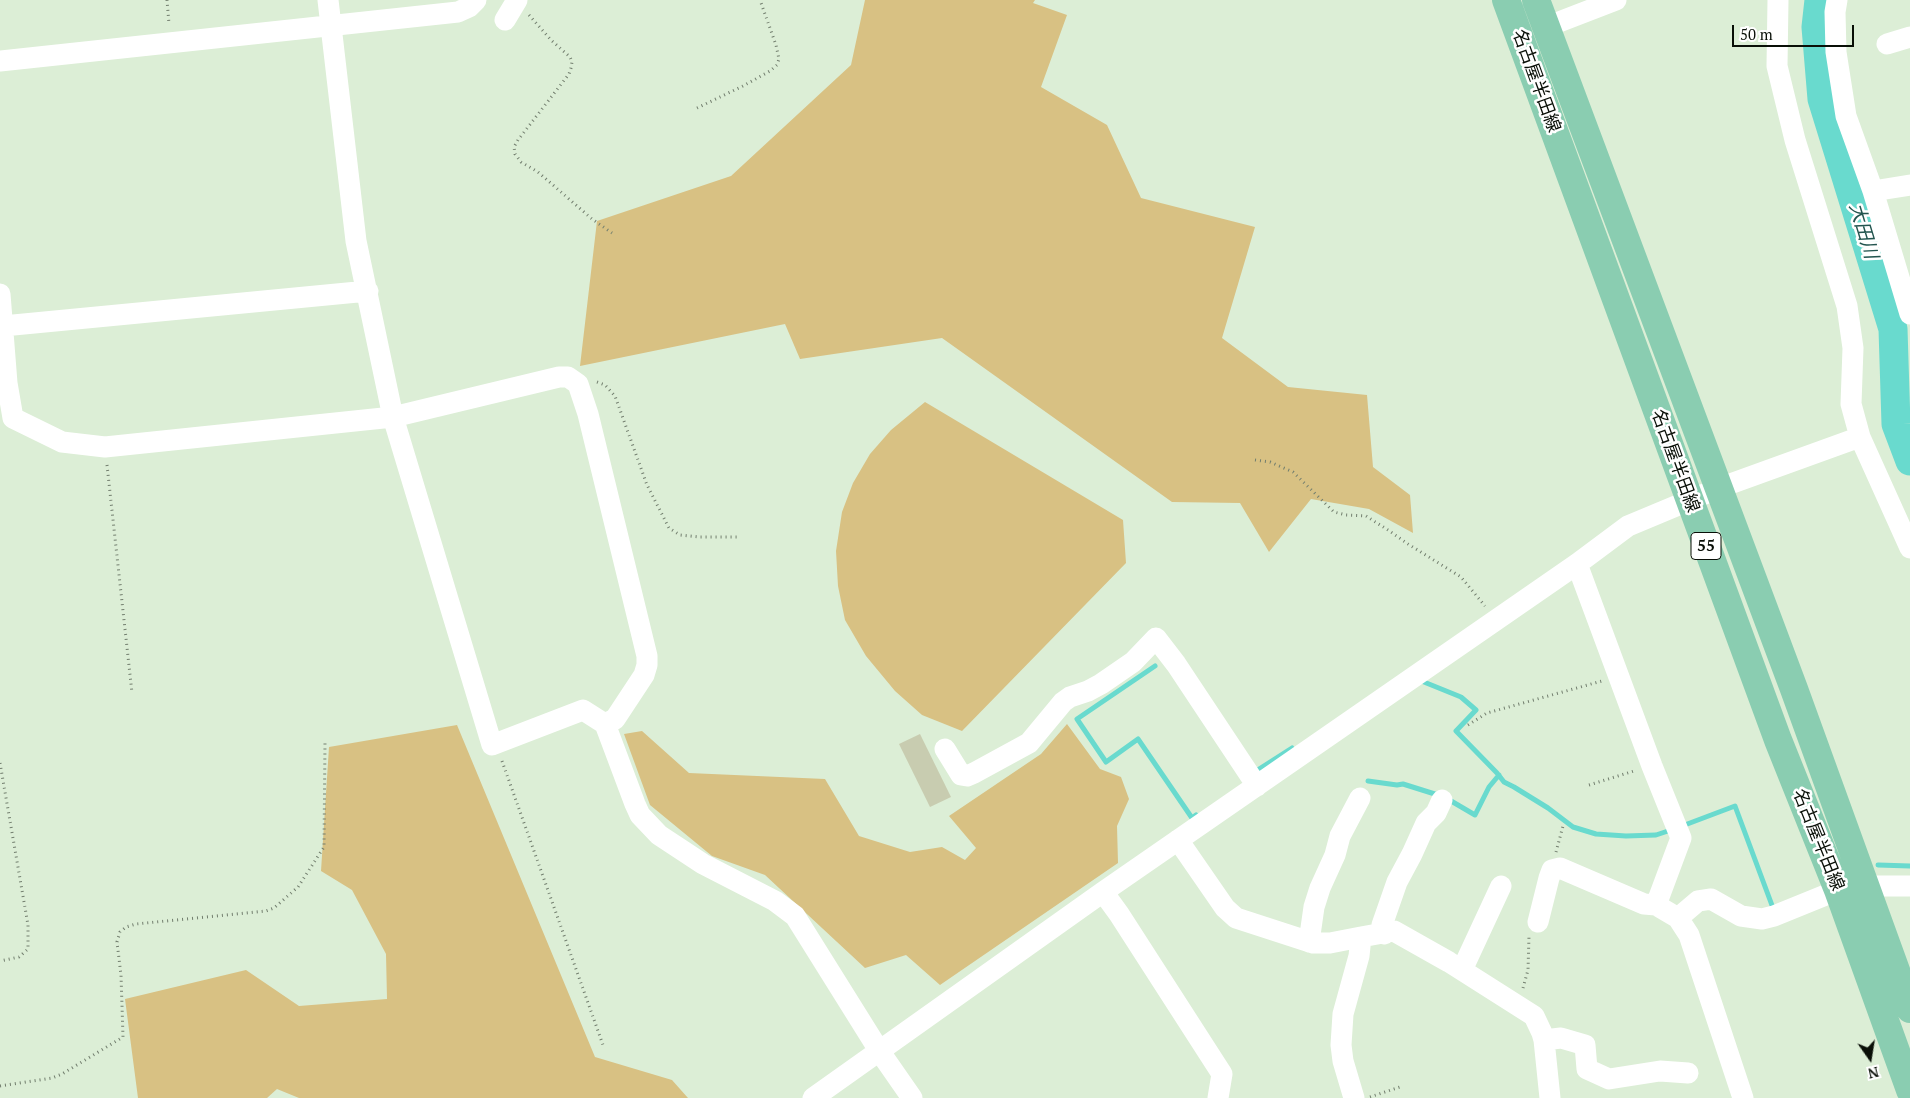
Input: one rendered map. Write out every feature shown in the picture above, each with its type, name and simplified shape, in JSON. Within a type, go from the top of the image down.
[{"type":"main road","name":"名古屋半田線","points":[[1506,0],[1778,740],[1838,890],[1910,1090]]},
{"type":"main road","name":"名古屋半田線","points":[[1536,0],[1719,488],[1910,1009]]},
{"type":"street","points":[[328,0],[356,241],[393,417],[492,745],[583,710],[605,724],[640,815],[659,835],[703,864],[775,901],[795,916],[880,1052],[912,1098]]},
{"type":"street","points":[[0,60],[458,12],[476,0]]},
{"type":"street","points":[[1546,27],[1616,0]]},
{"type":"street","points":[[1778,0],[1777,66],[1794,140],[1847,306],[1853,348],[1851,404],[1860,437],[1910,548]]},
{"type":"street","points":[[1837,0],[1835,12],[1836,52],[1846,116],[1873,191],[1910,314]]},
{"type":"street","points":[[1887,44],[1910,37]]},
{"type":"street","points":[[1873,191],[1910,185]]},
{"type":"street","points":[[3,326],[368,291]]},
{"type":"street","points":[[0,294],[7,383],[13,418],[62,442],[106,447],[393,417],[559,377],[568,377],[578,384],[588,414],[647,656],[644,676],[615,718],[605,724]]},
{"type":"street","points":[[813,1098],[1103,892],[1578,564],[1628,526],[1719,488],[1860,437]]},
{"type":"street","points":[[1578,564],[1652,766],[1681,838],[1656,905]]},
{"type":"street","points":[[945,749],[962,775],[974,774],[1029,743],[1063,702],[1070,697],[1088,692],[1101,684],[1132,662],[1156,638],[1176,664],[1257,786]]},
{"type":"street","points":[[1310,942],[1314,907],[1320,888],[1340,836],[1360,798]]},
{"type":"street","points":[[1384,934],[1382,925],[1397,882],[1426,823],[1436,813],[1442,800]]},
{"type":"street","points":[[1178,840],[1225,908],[1236,918],[1310,942],[1330,943],[1394,931],[1462,970],[1534,1016],[1544,1040],[1550,1098]]},
{"type":"street","points":[[1538,922],[1552,870],[1560,868],[1644,904],[1656,905],[1678,918],[1692,942],[1743,1098]]},
{"type":"street","points":[[1462,970],[1501,886]]},
{"type":"street","points":[[1865,886],[1910,886]]},
{"type":"street","points":[[1678,918],[1698,901],[1711,899],[1741,916],[1762,919],[1838,890]]},
{"type":"street","points":[[1103,892],[1222,1074],[1218,1098]]},
{"type":"street","points":[[1354,1098],[1343,1061],[1341,1029],[1362,938]]},
{"type":"street","points":[[1544,1040],[1561,1038],[1585,1045],[1587,1069],[1609,1079],[1660,1071],[1688,1072]]},
{"type":"path","points":[[167,0],[170,43]]},
{"type":"path","points":[[697,108],[744,86],[777,65],[779,59],[776,45],[760,0]]},
{"type":"path","points":[[512,7],[537,22],[551,40],[563,49],[572,62],[569,74],[518,140],[514,147],[515,154],[521,162],[538,172],[592,219],[612,233]]},
{"type":"path","points":[[578,384],[594,381],[605,385],[615,396],[647,485],[669,528],[680,535],[700,538],[737,537]]},
{"type":"path","points":[[106,447],[132,693]]},
{"type":"path","points":[[1255,460],[1270,462],[1292,472],[1334,512],[1366,516],[1461,577],[1496,620]]},
{"type":"path","points":[[1468,725],[1487,714],[1619,676]]},
{"type":"path","points":[[0,1086],[57,1076],[123,1037],[121,975],[117,942],[120,932],[126,927],[136,924],[266,911],[274,908],[298,887],[324,846],[325,743]]},
{"type":"path","points":[[496,744],[603,1045]]},
{"type":"path","points":[[0,763],[28,924],[28,949],[19,958],[0,961]]},
{"type":"path","points":[[1589,785],[1652,766]]},
{"type":"path","points":[[1555,870],[1554,862],[1563,826]]},
{"type":"path","points":[[1518,1006],[1528,970],[1530,954],[1528,944],[1532,922],[1538,922]]},
{"type":"path","points":[[1369,1098],[1400,1087]]},
{"type":"shaded area","points":[[865,0],[1035,0],[1033,3],[1067,15],[1041,87],[1107,125],[1141,198],[1255,227],[1222,338],[1288,387],[1367,395],[1373,467],[1410,495],[1413,533],[1369,509],[1311,499],[1269,552],[1240,503],[1172,502],[942,338],[800,359],[785,324],[580,366],[597,221],[731,176],[851,65]]},
{"type":"shaded area","points":[[925,402],[1123,520],[1126,563],[962,731],[922,715],[895,691],[866,656],[845,620],[838,586],[836,551],[842,512],[853,483],[870,454],[891,430]]},
{"type":"shaded area","points":[[1067,724],[1100,769],[1121,777],[1129,799],[1117,826],[1118,863],[940,985],[906,955],[865,968],[765,875],[712,856],[650,805],[624,734],[642,731],[689,773],[825,779],[859,836],[910,852],[942,847],[965,860],[976,848],[949,816],[1041,754]]},
{"type":"shaded area","points":[[457,725],[595,1057],[672,1080],[688,1098],[299,1098],[277,1089],[267,1098],[138,1098],[125,999],[246,970],[299,1006],[387,999],[386,954],[352,890],[321,871],[329,747]]},
{"type":"building","points":[[920,734],[951,797],[930,807],[899,744]]},
{"type":"waterway","name":"大田川","points":[[1819,0],[1816,27],[1822,99],[1893,329],[1896,424],[1910,461]]},
{"type":"waterway","points":[[1155,666],[1077,719],[1106,762],[1138,739],[1192,818],[1196,815]]},
{"type":"waterway","points":[[1419,680],[1461,697],[1476,710],[1456,731],[1504,782],[1548,808],[1573,827],[1596,834],[1626,836],[1656,835],[1671,830]]},
{"type":"waterway","points":[[1256,771],[1292,748]]},
{"type":"waterway","points":[[1446,798],[1475,815],[1489,787],[1499,775]]},
{"type":"waterway","points":[[1368,781],[1397,785],[1403,784],[1438,795]]},
{"type":"waterway","points":[[1682,826],[1735,806],[1773,908]]},
{"type":"waterway","points":[[1878,865],[1910,866]]}]
